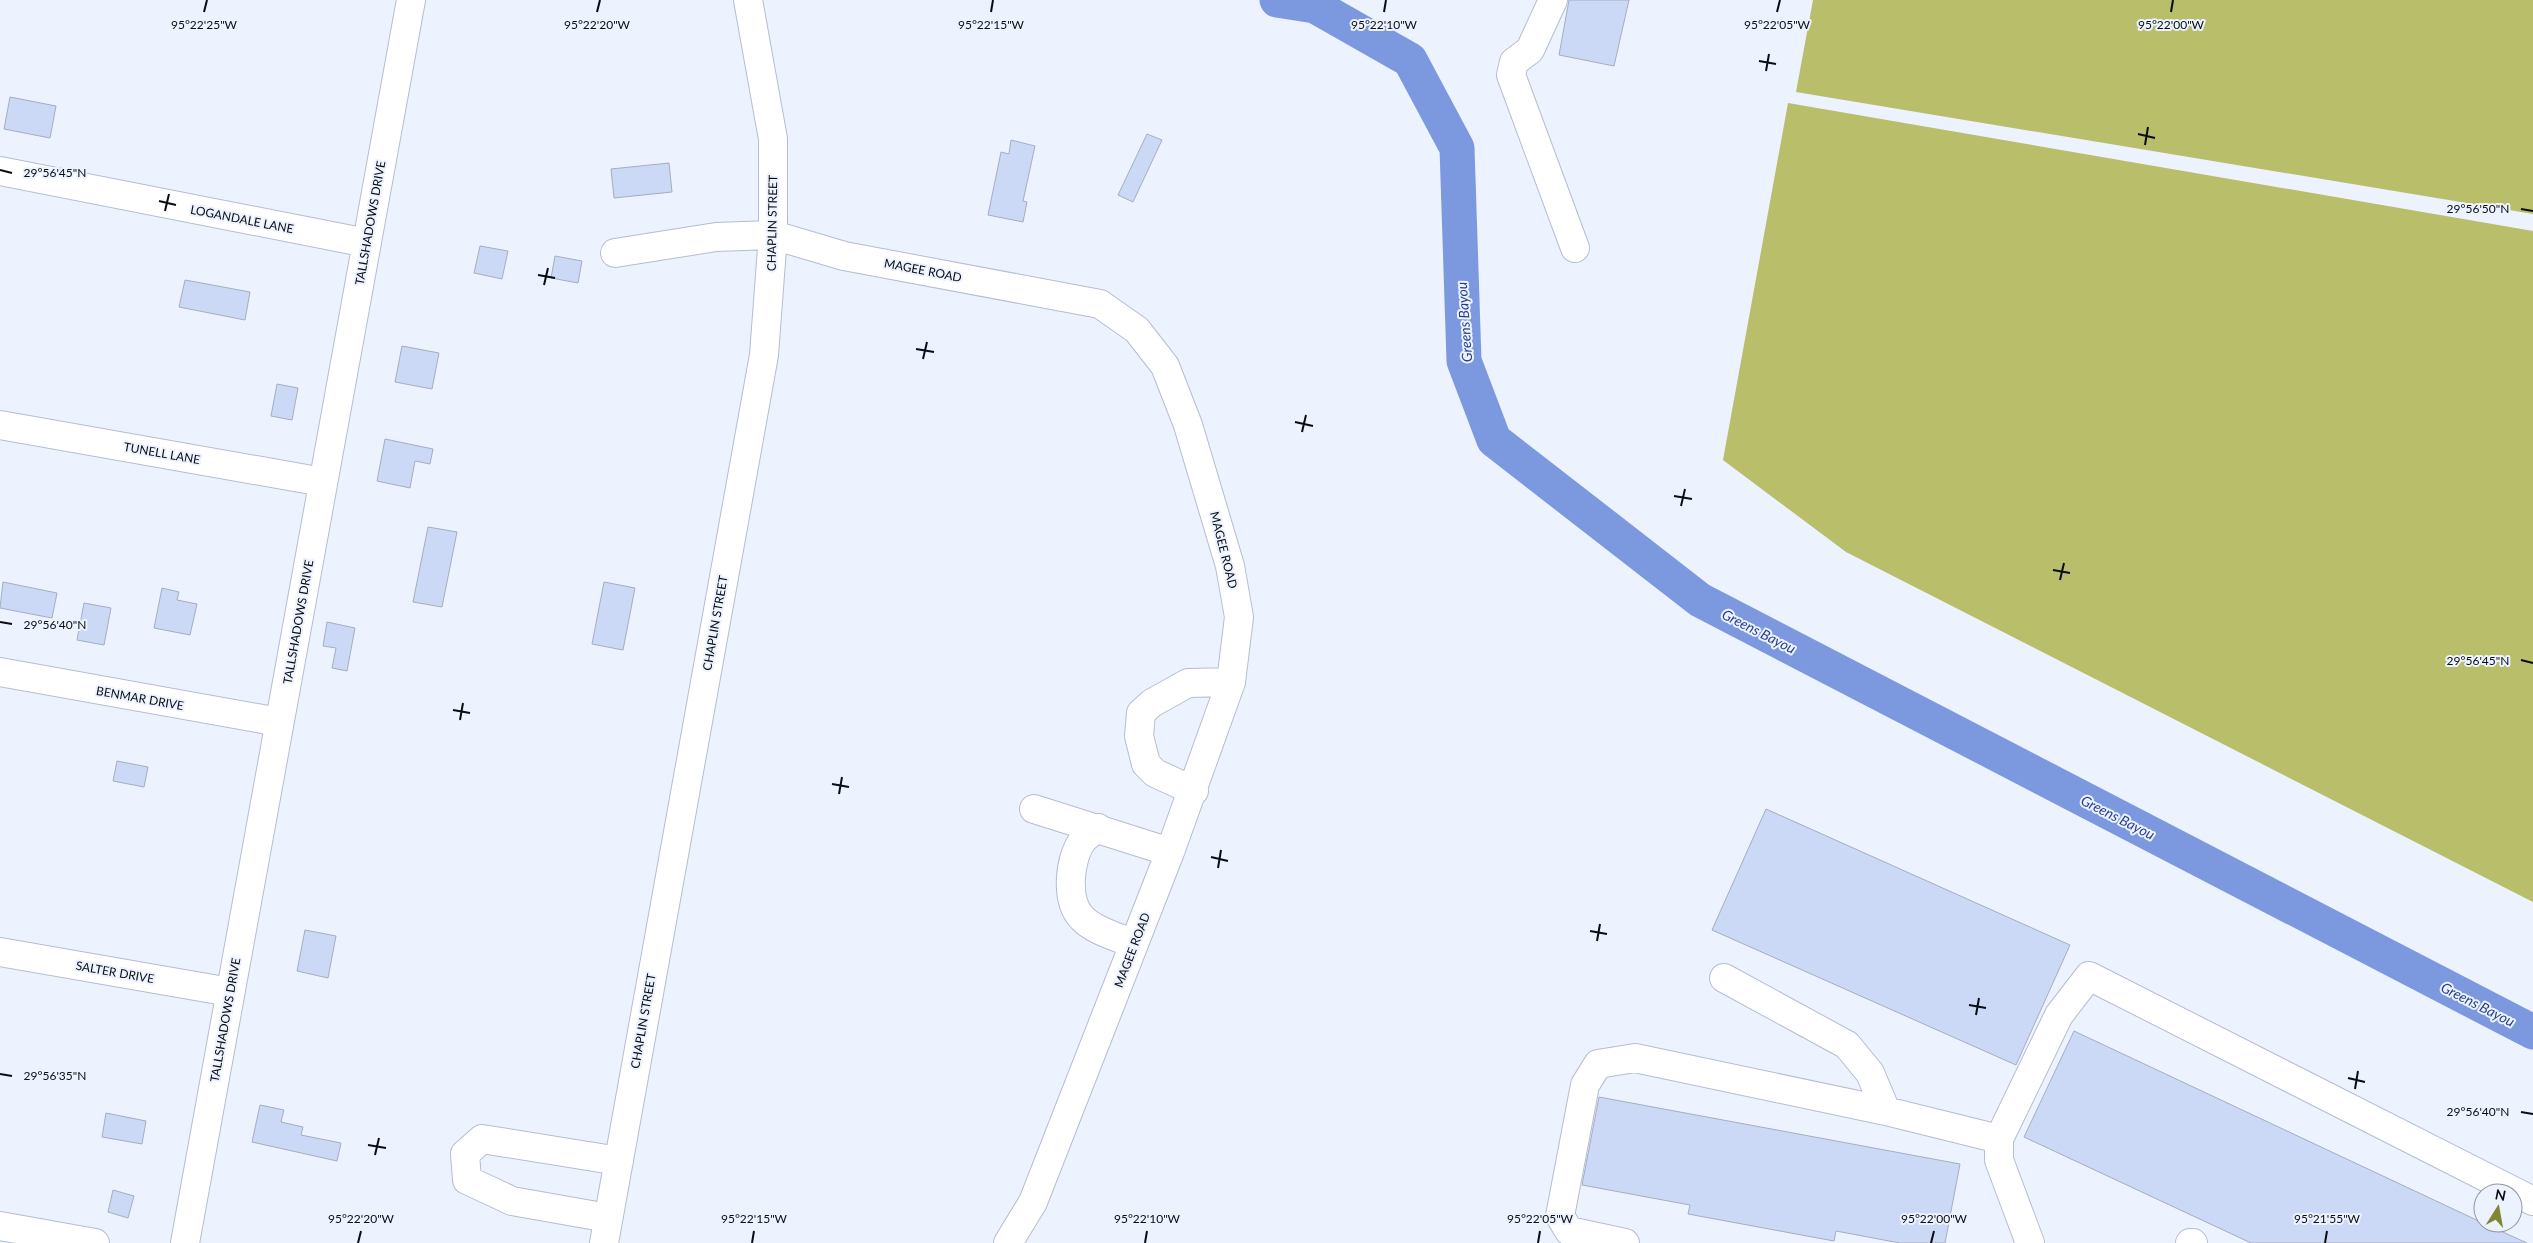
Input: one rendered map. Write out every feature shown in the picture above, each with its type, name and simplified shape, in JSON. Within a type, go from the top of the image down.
[{"type":"street","name":"TALLSHADOWS DRIVE","points":[[185,1243],[411,0]]},
{"type":"street","name":"CHAPLIN STREET","points":[[606,1230],[764,356],[774,235],[773,139],[748,0]]},
{"type":"street","points":[[1553,0],[1530,50],[1514,62],[1512,75],[1575,248]]},
{"type":"street","name":"LOGANDALE LANE","points":[[0,171],[367,243]]},
{"type":"street","name":"MAGEE ROAD","points":[[615,253],[716,238],[774,235],[844,256],[1100,304],[1137,330],[1165,366],[1188,425],[1230,566],[1238,617],[1231,682],[1194,791],[1033,1202],[1008,1243]]},
{"type":"street","name":"TUNELL LANE","points":[[0,425],[323,482]]},
{"type":"street","name":"BENMAR DRIVE","points":[[0,672],[280,722]]},
{"type":"street","points":[[1194,791],[1155,773],[1146,764],[1139,736],[1141,713],[1152,703],[1188,683],[1231,682]]},
{"type":"street","points":[[1034,809],[1170,852]]},
{"type":"street","points":[[1098,828],[1083,840],[1073,860],[1070,877],[1073,900],[1081,918],[1134,944]]},
{"type":"street","name":"SALTER DRIVE","points":[[0,952],[230,992]]},
{"type":"street","points":[[2030,1243],[1999,1160],[1999,1139],[2059,1014],[2089,976],[2533,1201]]},
{"type":"street","points":[[1724,978],[1847,1046],[1870,1073],[1886,1111]]},
{"type":"street","points":[[1626,1243],[1569,1231],[1560,1216],[1584,1085],[1598,1064],[1635,1058],[1886,1111],[1999,1139]]},
{"type":"street","points":[[606,1230],[512,1200],[467,1180],[465,1154],[482,1139],[618,1161]]},
{"type":"street","points":[[0,1226],[95,1243]]},
{"type":"green space","points":[[1813,0],[2533,0],[2533,214],[1796,92]]},
{"type":"green space","points":[[1788,103],[2533,231],[2533,902],[1846,552],[1723,460]]},
{"type":"building","points":[[1569,0],[1629,0],[1614,66],[1559,55]]},
{"type":"building","points":[[10,97],[56,106],[50,138],[4,129]]},
{"type":"building","points":[[1147,134],[1162,140],[1133,202],[1118,195]]},
{"type":"building","points":[[1011,140],[1035,146],[1023,201],[1027,202],[1023,222],[988,215],[1001,152],[1009,154]]},
{"type":"building","points":[[669,163],[672,192],[614,198],[611,169]]},
{"type":"building","points":[[480,246],[508,251],[502,279],[474,273]]},
{"type":"building","points":[[555,256],[582,261],[578,283],[551,278]]},
{"type":"building","points":[[185,280],[250,292],[245,320],[179,307]]},
{"type":"building","points":[[402,346],[439,353],[432,389],[395,382]]},
{"type":"building","points":[[277,384],[298,388],[292,420],[271,416]]},
{"type":"building","points":[[385,439],[433,449],[430,464],[415,461],[410,488],[377,481]]},
{"type":"building","points":[[428,527],[457,532],[442,607],[413,602]]},
{"type":"building","points":[[3,582],[57,593],[52,618],[0,608]]},
{"type":"building","points":[[604,582],[635,588],[623,650],[592,644]]},
{"type":"building","points":[[162,588],[179,592],[177,600],[197,604],[190,635],[154,628]]},
{"type":"building","points":[[84,603],[111,608],[104,645],[77,640]]},
{"type":"building","points":[[327,622],[355,628],[347,671],[332,668],[336,648],[323,646]]},
{"type":"building","points":[[117,761],[148,767],[144,787],[113,781]]},
{"type":"building","points":[[1766,809],[2070,945],[2016,1065],[1712,930]]},
{"type":"building","points":[[305,930],[336,936],[328,978],[297,971]]},
{"type":"building","points":[[2074,1031],[2473,1218],[2473,1233],[2505,1233],[2527,1243],[2251,1243],[2024,1137]]},
{"type":"building","points":[[1599,1097],[1960,1164],[1945,1243],[1900,1243],[1836,1231],[1834,1241],[1688,1214],[1690,1205],[1582,1185]]},
{"type":"building","points":[[260,1105],[284,1110],[281,1122],[303,1127],[301,1135],[341,1143],[337,1161],[252,1142]]},
{"type":"building","points":[[106,1113],[146,1121],[142,1144],[102,1137]]},
{"type":"building","points":[[113,1190],[134,1196],[128,1218],[108,1212]]},
{"type":"waterway","name":"Greens Bayou","points":[[1277,0],[1315,6],[1410,60],[1457,148],[1464,361],[1494,440],[1700,600],[2533,1032]]}]
